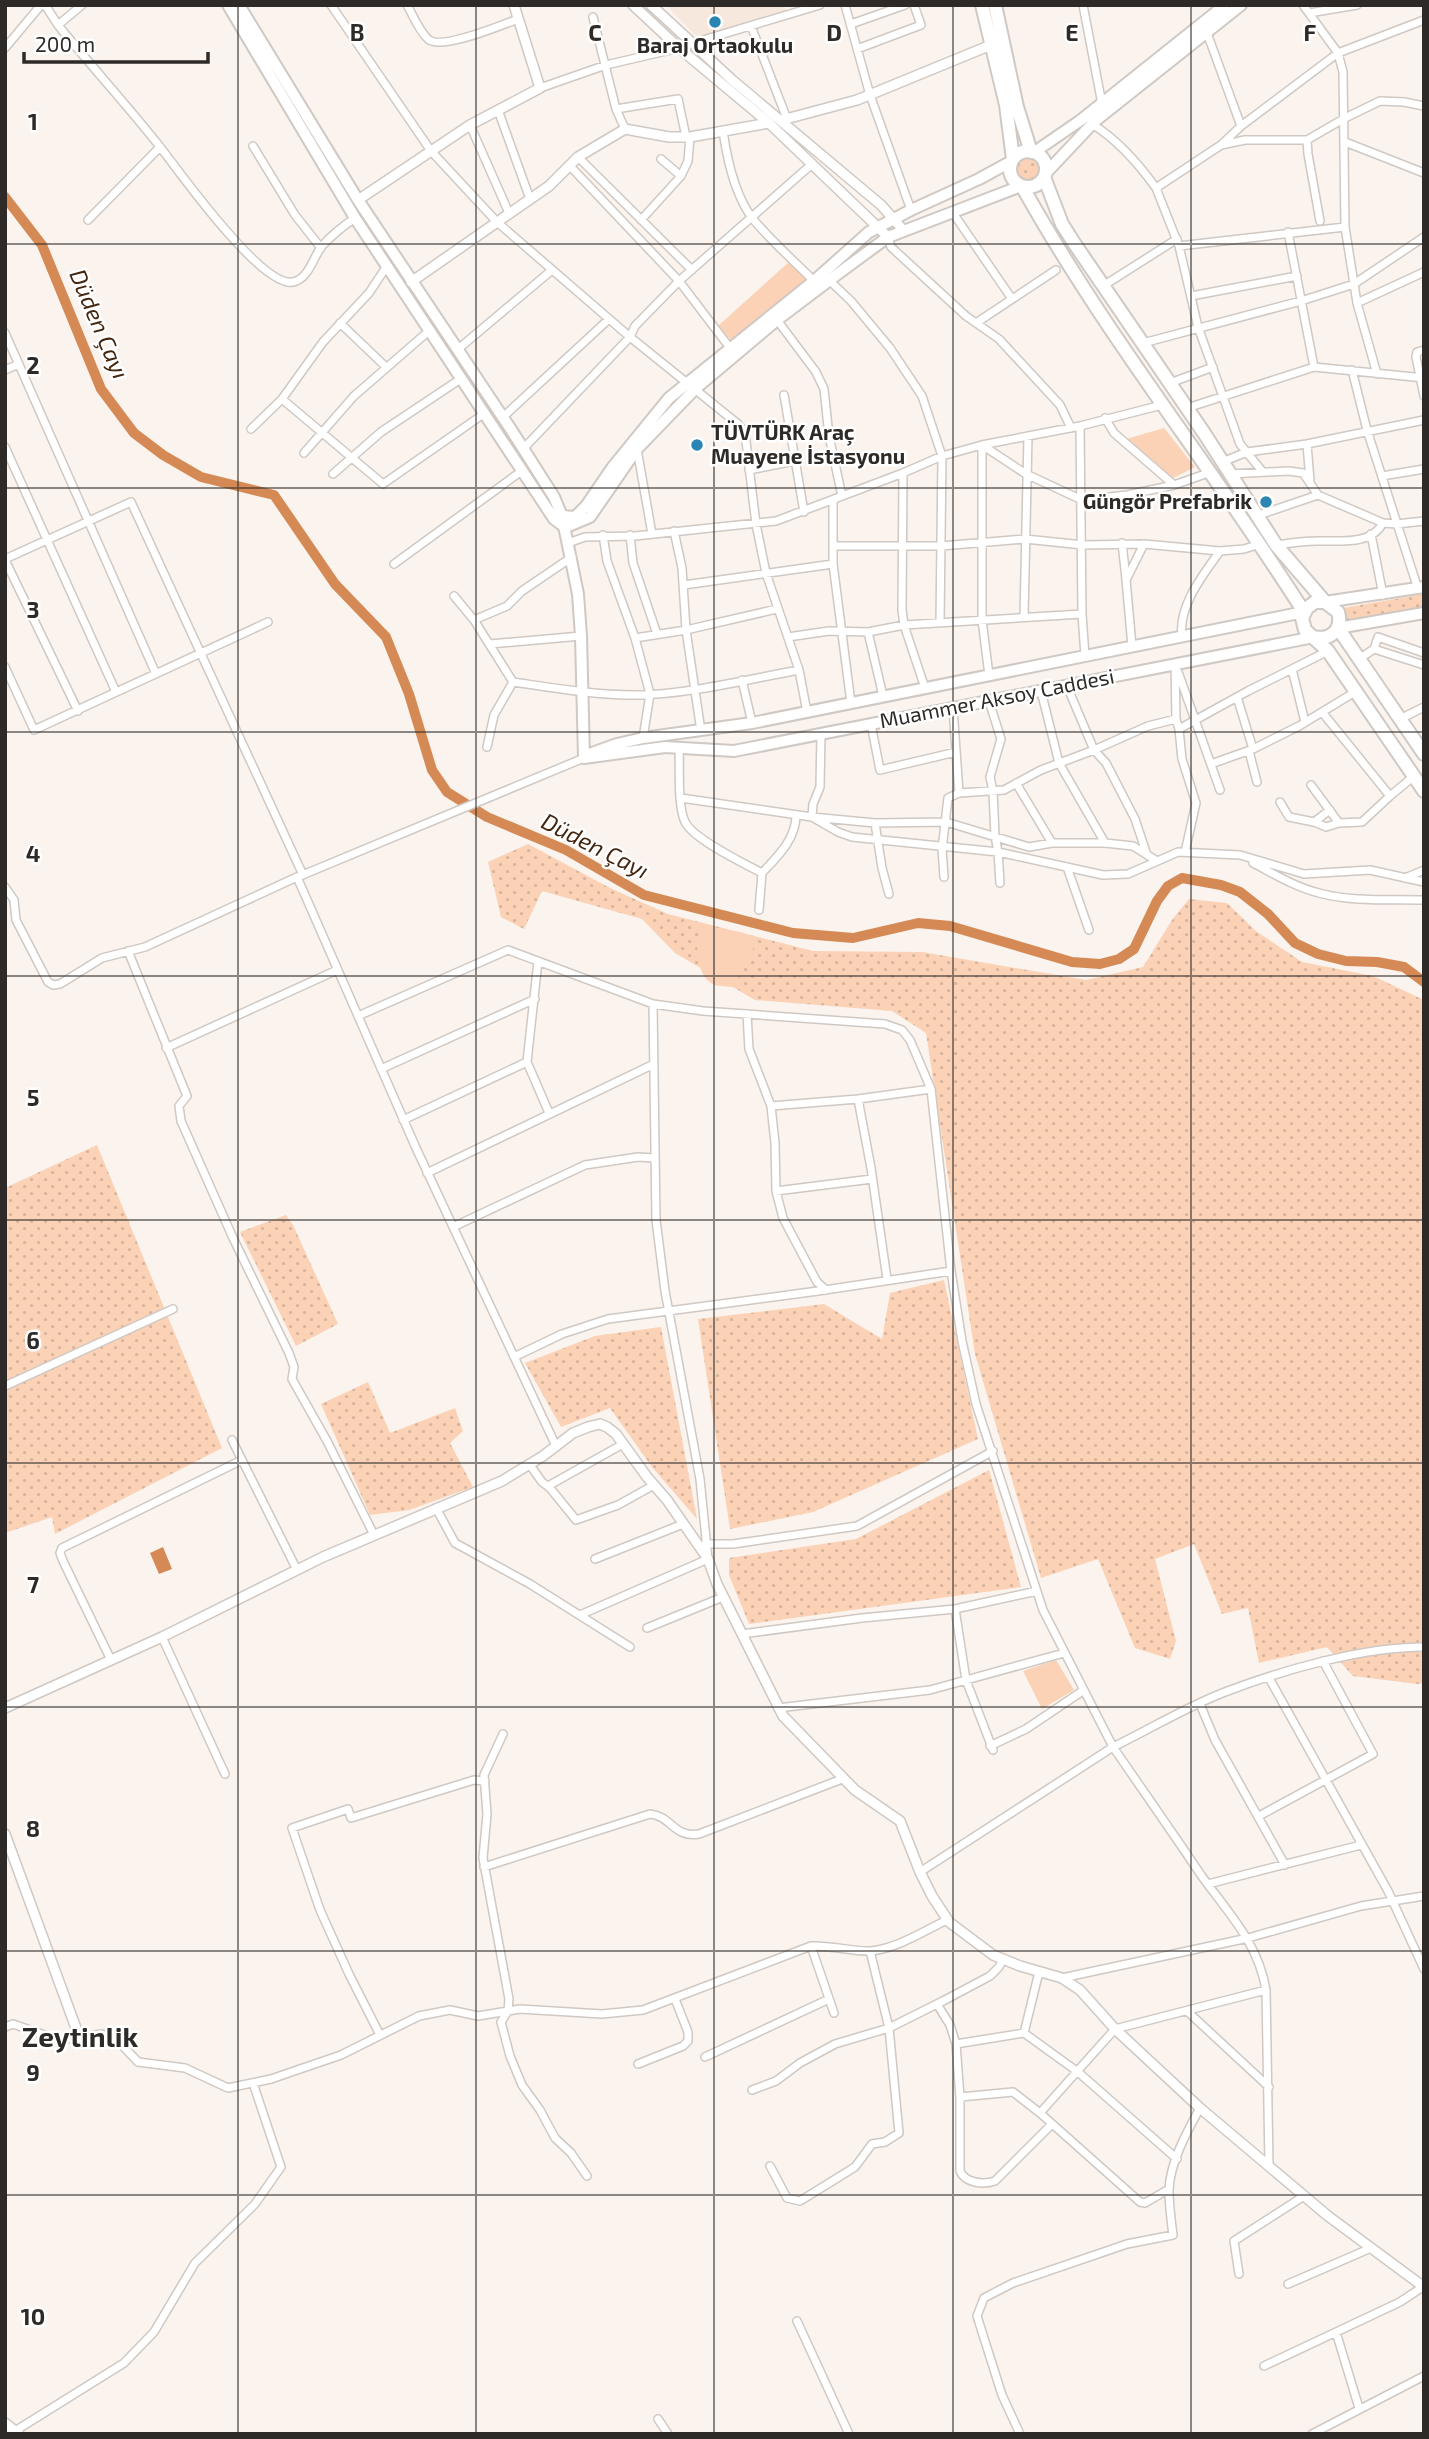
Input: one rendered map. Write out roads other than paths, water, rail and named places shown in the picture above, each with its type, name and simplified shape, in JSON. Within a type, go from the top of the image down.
[{"type":"main road","points":[[228,5],[355,218],[434,326],[457,349],[554,497],[572,557],[581,636],[583,758]]},
{"type":"main road","points":[[982,5],[1006,105],[1013,160],[1010,173],[1016,183],[1032,187],[1092,124],[1241,5]]},
{"type":"main road","points":[[995,5],[1017,107],[1032,152],[1043,161],[1044,176],[1062,224],[1276,545],[1325,602],[1338,612],[1338,628],[1424,754]]},
{"type":"main road","points":[[577,520],[612,468],[730,348],[879,226],[979,179],[1020,154],[1032,152],[1102,104],[1224,5]]},
{"type":"main road","points":[[243,7],[358,200],[411,282],[462,378],[554,519],[563,524],[590,517],[658,420]]},
{"type":"main road","points":[[691,386],[888,237],[1021,186]]},
{"type":"main road","points":[[1021,186],[1054,242],[1162,405],[1261,543],[1304,612]]},
{"type":"main road","points":[[1421,588],[1315,602],[1304,612],[1302,624],[1308,634],[1328,651],[1424,791]]},
{"type":"main road","name":"Muammer Aksoy Caddesi","points":[[583,758],[601,748],[643,738],[752,723],[1304,612]]},
{"type":"main road","points":[[1314,638],[1325,639],[1338,628],[1424,613]]},
{"type":"main road","name":"Muammer Aksoy Caddesi","points":[[583,758],[646,748],[679,747],[734,751],[1314,638]]},
{"type":"street","points":[[5,48],[43,5],[160,147],[200,201],[276,279],[289,283],[304,276],[321,248],[337,231],[355,218]]},
{"type":"street","points":[[58,25],[82,5]]},
{"type":"street","points":[[331,5],[431,151],[497,222],[630,338],[746,433],[756,524],[766,573],[799,670],[807,712]]},
{"type":"street","points":[[407,5],[428,40],[436,43],[464,38],[518,19]]},
{"type":"street","points":[[514,5],[540,88]]},
{"type":"street","points":[[633,5],[679,48],[769,123],[879,226],[888,237],[891,247],[905,261],[976,324],[999,339],[1060,405],[1071,428]]},
{"type":"street","points":[[651,5],[784,120],[894,219],[904,232]]},
{"type":"street","points":[[789,5],[791,15]]},
{"type":"street","points":[[693,43],[820,5]]},
{"type":"street","points":[[845,5],[870,94],[911,209]]},
{"type":"street","points":[[851,24],[905,5]]},
{"type":"street","points":[[857,49],[920,25],[914,5]]},
{"type":"street","points":[[1083,5],[1102,104]]},
{"type":"street","points":[[1303,5],[1338,53],[1343,72],[1345,227],[1357,303],[1377,374]]},
{"type":"street","points":[[1309,13],[1357,5]]},
{"type":"street","points":[[593,17],[616,109],[625,129]]},
{"type":"street","points":[[1156,188],[1221,145],[1241,126],[1338,53],[1424,20]]},
{"type":"street","points":[[751,26],[784,120]]},
{"type":"street","points":[[1207,33],[1241,126]]},
{"type":"street","points":[[784,120],[870,94],[991,45]]},
{"type":"street","points":[[358,200],[470,125],[540,88],[606,65],[679,48]]},
{"type":"street","points":[[616,109],[678,99],[688,137],[688,161],[681,176],[641,219]]},
{"type":"street","points":[[1221,145],[1245,140],[1307,140],[1380,102],[1404,102],[1424,106]]},
{"type":"street","points":[[498,110],[530,199]]},
{"type":"street","points":[[411,282],[549,186],[578,157],[625,129],[669,137],[688,137],[769,123]]},
{"type":"street","points":[[1092,124],[1108,134],[1156,188],[1178,243],[1198,327],[1240,444],[1262,471]]},
{"type":"street","points":[[470,125],[509,213]]},
{"type":"street","points":[[723,131],[738,190],[752,217],[814,281]]},
{"type":"street","points":[[1307,140],[1320,221]]},
{"type":"street","points":[[1345,142],[1424,173]]},
{"type":"street","points":[[253,146],[295,215],[321,248]]},
{"type":"street","points":[[88,220],[160,147]]},
{"type":"street","points":[[578,157],[692,270]]},
{"type":"street","points":[[661,159],[681,176]]},
{"type":"street","points":[[523,449],[630,338],[635,326],[679,281],[812,164]]},
{"type":"street","points":[[570,166],[679,281],[730,348]]},
{"type":"street","points":[[953,213],[1013,299]]},
{"type":"street","points":[[1103,286],[1178,243],[1345,227]]},
{"type":"street","points":[[1288,232],[1314,367]]},
{"type":"street","points":[[1143,343],[1354,284],[1424,237]]},
{"type":"street","points":[[251,429],[282,398],[323,342],[369,293],[387,265]]},
{"type":"street","points":[[457,349],[552,270]]},
{"type":"street","points":[[976,324],[1056,270]]},
{"type":"street","points":[[1357,303],[1424,272]]},
{"type":"street","points":[[1191,296],[1297,276]]},
{"type":"street","points":[[830,281],[851,301],[890,348],[922,396],[943,456],[940,623]]},
{"type":"street","points":[[503,417],[609,319]]},
{"type":"street","points":[[777,320],[816,372],[824,389],[829,436],[842,496]]},
{"type":"street","points":[[341,323],[386,367]]},
{"type":"street","points":[[303,453],[354,396],[434,326]]},
{"type":"street","points":[[5,333],[156,674]]},
{"type":"street","points":[[1424,350],[1417,352],[1416,358],[1424,396]]},
{"type":"street","points":[[5,370],[19,364]]},
{"type":"street","points":[[1187,408],[1314,367],[1421,378]]},
{"type":"street","points":[[1170,383],[1213,368]]},
{"type":"street","points":[[1352,370],[1367,430],[1421,588]]},
{"type":"street","points":[[334,474],[381,432],[462,378]]},
{"type":"street","points":[[784,395],[804,512]]},
{"type":"street","points":[[282,398],[383,484],[485,412]]},
{"type":"street","points":[[568,543],[584,537],[652,534],[776,521],[943,456],[1162,405]]},
{"type":"street","points":[[1105,418],[1114,433],[1174,485]]},
{"type":"street","points":[[1222,461],[1247,452],[1307,444],[1424,420]]},
{"type":"street","points":[[1080,426],[1085,656]]},
{"type":"street","points":[[1024,617],[1028,436]]},
{"type":"street","points":[[1307,444],[1310,482]]},
{"type":"street","points":[[982,445],[1026,474],[1082,500],[1127,495],[1174,485],[1212,472]]},
{"type":"street","points":[[982,445],[982,620],[989,675]]},
{"type":"street","points":[[5,447],[116,692]]},
{"type":"street","points":[[638,449],[652,534]]},
{"type":"street","points":[[749,470],[795,461]]},
{"type":"street","points":[[1382,476],[1424,469]]},
{"type":"street","points":[[394,564],[523,470]]},
{"type":"street","points":[[1230,474],[1262,471],[1303,473],[1318,495],[1383,523],[1424,521]]},
{"type":"street","points":[[903,473],[902,610],[904,625],[925,688]]},
{"type":"street","points":[[1256,516],[1318,495]]},
{"type":"street","points":[[833,500],[833,564],[851,703]]},
{"type":"street","points":[[78,711],[5,560],[131,502],[300,876],[337,970],[403,1120],[556,1446]]},
{"type":"street","points":[[577,520],[584,537]]},
{"type":"street","points":[[1276,545],[1315,541],[1347,542],[1380,530],[1383,523]]},
{"type":"street","points":[[674,531],[684,585],[686,630],[701,731]]},
{"type":"street","points":[[1371,534],[1383,595]]},
{"type":"street","points":[[603,535],[612,575],[635,638],[650,694],[643,738]]},
{"type":"street","points":[[630,535],[633,563],[657,634]]},
{"type":"street","points":[[833,546],[941,546],[1025,539],[1083,545],[1122,543],[1220,551],[1244,549],[1261,543]]},
{"type":"street","points":[[1122,543],[1132,646]]},
{"type":"street","points":[[1126,580],[1144,544]]},
{"type":"street","points":[[1182,636],[1180,621],[1199,580],[1220,551]]},
{"type":"street","points":[[474,620],[507,606],[522,591],[572,557]]},
{"type":"street","points":[[684,585],[833,564]]},
{"type":"street","points":[[454,596],[474,620],[513,682]]},
{"type":"street","points":[[635,638],[686,630],[777,609]]},
{"type":"street","points":[[788,637],[841,631],[868,632],[904,625],[1082,614]]},
{"type":"street","points":[[5,667],[34,730],[268,622]]},
{"type":"street","points":[[868,632],[883,696]]},
{"type":"street","points":[[490,644],[581,636]]},
{"type":"street","points":[[1359,659],[1374,649],[1378,637],[1424,653]]},
{"type":"street","points":[[1374,649],[1424,666]]},
{"type":"street","points":[[1179,729],[1328,651]]},
{"type":"street","points":[[1175,665],[1176,719],[1182,759],[1196,803],[1185,852]]},
{"type":"street","points":[[1175,665],[1220,790]]},
{"type":"street","points":[[1292,669],[1305,722]]},
{"type":"street","points":[[513,682],[583,692],[650,694],[799,670]]},
{"type":"street","points":[[742,680],[752,723]]},
{"type":"street","points":[[487,747],[494,715],[513,682]]},
{"type":"street","points":[[1067,686],[1094,750],[1106,763],[1129,807],[1147,855]]},
{"type":"street","points":[[1041,691],[1059,763],[1105,843]]},
{"type":"street","points":[[1211,764],[1251,750],[1355,692]]},
{"type":"street","points":[[1237,697],[1257,782]]},
{"type":"street","points":[[989,701],[1001,739],[989,777],[993,791],[1000,883]]},
{"type":"street","points":[[1400,719],[1424,706]]},
{"type":"street","points":[[953,708],[959,793]]},
{"type":"street","points":[[1322,712],[1390,796]]},
{"type":"street","points":[[944,877],[943,845],[948,797],[959,793],[1004,790],[1041,770],[1147,726],[1176,719]]},
{"type":"street","points":[[871,724],[880,770],[956,752]]},
{"type":"street","points":[[812,817],[813,804],[820,787],[821,734]]},
{"type":"street","points":[[679,747],[681,798],[684,818],[691,830],[762,873]]},
{"type":"street","points":[[5,887],[14,900],[16,920],[48,982],[53,985],[60,984],[102,958],[145,947],[300,876],[583,758]]},
{"type":"street","points":[[1280,802],[1289,817],[1326,827],[1339,823],[1362,822],[1414,776]]},
{"type":"street","points":[[1016,783],[1052,843]]},
{"type":"street","points":[[1311,785],[1339,823]]},
{"type":"street","points":[[681,798],[796,815],[876,823],[946,822],[1029,847],[1052,843],[1133,846],[1157,861]]},
{"type":"street","points":[[1314,822],[1330,810]]},
{"type":"street","points":[[760,911],[762,873],[783,851],[794,830],[796,815]]},
{"type":"street","points":[[812,817],[852,837],[998,852],[1103,876],[1128,874],[1178,852],[1185,852],[1240,855],[1304,874],[1370,870],[1424,883]]},
{"type":"street","points":[[876,823],[889,894]]},
{"type":"street","points":[[1240,855],[1290,883],[1320,894],[1424,900]]},
{"type":"street","points":[[1067,867],[1089,930]]},
{"type":"street","points":[[1404,878],[1424,870]]},
{"type":"street","points":[[128,950],[187,1096],[179,1105],[181,1121],[233,1238],[289,1353],[294,1367],[292,1379],[327,1441],[374,1535]]},
{"type":"street","points":[[358,1016],[508,950],[653,1004],[885,1024],[902,1030],[916,1051],[931,1089],[951,1271],[962,1341],[976,1404],[1043,1610],[1113,1747],[1248,1937],[1263,1975],[1266,1990],[1269,2165]]},
{"type":"street","points":[[538,961],[527,1062],[549,1113]]},
{"type":"street","points":[[166,1048],[337,970]]},
{"type":"street","points":[[381,1069],[534,999]]},
{"type":"street","points":[[653,1004],[656,1220],[669,1311],[701,1479],[708,1559]]},
{"type":"street","points":[[747,1014],[749,1049],[771,1106],[776,1191],[783,1218],[817,1282],[826,1290]]},
{"type":"street","points":[[403,1120],[527,1062]]},
{"type":"street","points":[[428,1173],[654,1063]]},
{"type":"street","points":[[771,1106],[858,1099],[931,1089]]},
{"type":"street","points":[[858,1099],[887,1279]]},
{"type":"street","points":[[453,1227],[585,1165],[638,1157],[654,1158]]},
{"type":"street","points":[[776,1191],[872,1179]]},
{"type":"street","points":[[514,1357],[562,1334],[608,1319],[951,1271]]},
{"type":"street","points":[[5,1386],[173,1309]]},
{"type":"street","points":[[5,1708],[162,1637],[297,1570],[502,1481],[530,1465],[573,1433],[600,1424],[616,1434],[708,1559],[723,1597],[778,1708],[842,1779],[866,1799],[900,1821],[920,1872],[947,1920],[971,1940],[1003,1959],[1062,1978],[1080,1990],[1115,2029],[1200,2108],[1304,2196],[1423,2286],[1400,2302],[1264,2366]]},
{"type":"street","points":[[232,1440],[297,1570]]},
{"type":"street","points":[[548,1486],[623,1444]]},
{"type":"street","points":[[698,1545],[733,1544],[857,1526],[993,1451]]},
{"type":"street","points":[[111,1660],[63,1561],[60,1553],[62,1548],[242,1460]]},
{"type":"street","points":[[530,1465],[573,1518],[578,1520],[618,1505],[654,1485]]},
{"type":"street","points":[[436,1508],[455,1543],[530,1584],[630,1647]]},
{"type":"street","points":[[595,1559],[683,1524]]},
{"type":"street","points":[[580,1615],[708,1559]]},
{"type":"street","points":[[742,1634],[955,1609],[1037,1591]]},
{"type":"street","points":[[647,1628],[723,1597]]},
{"type":"street","points":[[955,1609],[966,1680],[991,1748],[1026,1729],[1084,1690]]},
{"type":"street","points":[[162,1637],[225,1774]]},
{"type":"street","points":[[920,1872],[1113,1747],[1224,1693],[1323,1661],[1406,1647],[1424,1647]]},
{"type":"street","points":[[778,1708],[930,1690],[1064,1653]]},
{"type":"street","points":[[1259,1816],[1373,1754],[1323,1661]]},
{"type":"street","points":[[1269,1678],[1392,1901],[1424,1969]]},
{"type":"street","points":[[1200,1704],[1215,1740],[1285,1864]]},
{"type":"street","points":[[503,1734],[484,1775],[487,1814],[482,1858],[507,1982],[508,2011],[501,2022],[510,2056],[522,2085],[555,2138],[571,2153],[587,2176]]},
{"type":"street","points":[[484,1867],[650,1814],[661,1816],[680,1833],[699,1834],[842,1779]]},
{"type":"street","points":[[380,2035],[320,1910],[292,1828],[348,1808],[351,1818],[474,1780],[485,1781]]},
{"type":"street","points":[[5,1834],[80,2039]]},
{"type":"street","points":[[1208,1884],[1361,1845]]},
{"type":"street","points":[[1062,1978],[1248,1937],[1362,1906],[1424,1896]]},
{"type":"street","points":[[5,2027],[13,2024],[60,2040],[102,2034],[122,2045],[138,2062],[185,2068],[228,2088],[271,2079],[341,2055],[419,2016],[450,2011],[478,2016],[520,2009],[602,2014],[643,2010],[811,1946],[831,1945],[870,1951],[895,1945],[947,1920]]},
{"type":"street","points":[[811,1946],[834,2013]]},
{"type":"street","points":[[769,2166],[788,2198],[800,2201],[855,2167],[872,2144],[885,2142],[899,2133],[888,2028],[870,1951]]},
{"type":"street","points":[[752,2090],[776,2081],[800,2063],[835,2044],[888,2028],[937,2004],[990,1976],[1003,1959]]},
{"type":"street","points":[[1024,2033],[1039,1972]]},
{"type":"street","points":[[1040,2113],[1115,2029],[1266,1990]]},
{"type":"street","points":[[638,2064],[683,2046],[688,2040],[688,2032],[675,1999]]},
{"type":"street","points":[[705,2057],[829,1999]]},
{"type":"street","points":[[937,2004],[950,2025],[956,2043],[960,2097],[960,2171],[968,2180],[987,2183],[995,2181],[1052,2124]]},
{"type":"street","points":[[1187,2011],[1269,2087]]},
{"type":"street","points":[[956,2043],[1024,2033],[1078,2072],[1177,2159]]},
{"type":"street","points":[[5,2423],[12,2433],[124,2363],[154,2332],[195,2263],[255,2204],[281,2167],[253,2083]]},
{"type":"street","points":[[960,2097],[1013,2092],[1140,2202],[1145,2203],[1169,2189]]},
{"type":"street","points":[[1020,2434],[999,2386],[977,2316],[984,2298],[1013,2283],[1088,2256],[1127,2244],[1173,2235],[1169,2189],[1187,2131],[1200,2108]]},
{"type":"street","points":[[1239,2274],[1234,2241],[1304,2196]]},
{"type":"street","points":[[1288,2284],[1371,2248]]},
{"type":"street","points":[[797,2321],[849,2434]]},
{"type":"street","points":[[1336,2332],[1359,2408]]},
{"type":"street","points":[[1312,2434],[1424,2375]]},
{"type":"street","points":[[658,2419],[668,2434]]},
{"type":"waterway","name":"Düden Çayı","points":[[5,197],[42,245],[101,389],[134,433],[163,455],[201,477],[274,495],[335,584],[386,637],[409,694],[432,770],[447,792],[487,817],[566,850],[644,895],[793,933],[853,938],[918,923],[950,926],[1072,962],[1100,964],[1119,959],[1134,949],[1157,901],[1168,886],[1182,878],[1221,885],[1240,892],[1268,914],[1295,943],[1318,954],[1346,961],[1377,962],[1404,967],[1424,982]]},
{"type":"place","name":"Baraj Ortaokulu","points":[[715,22]]},
{"type":"place","name":"TÜVTÜRK Araç Muayene İstasyonu","points":[[697,445]]},
{"type":"place","name":"Güngör Prefabrik","points":[[1266,502]]},
{"type":"district","name":"Zeytinlik","points":[[80,2037]]}]
